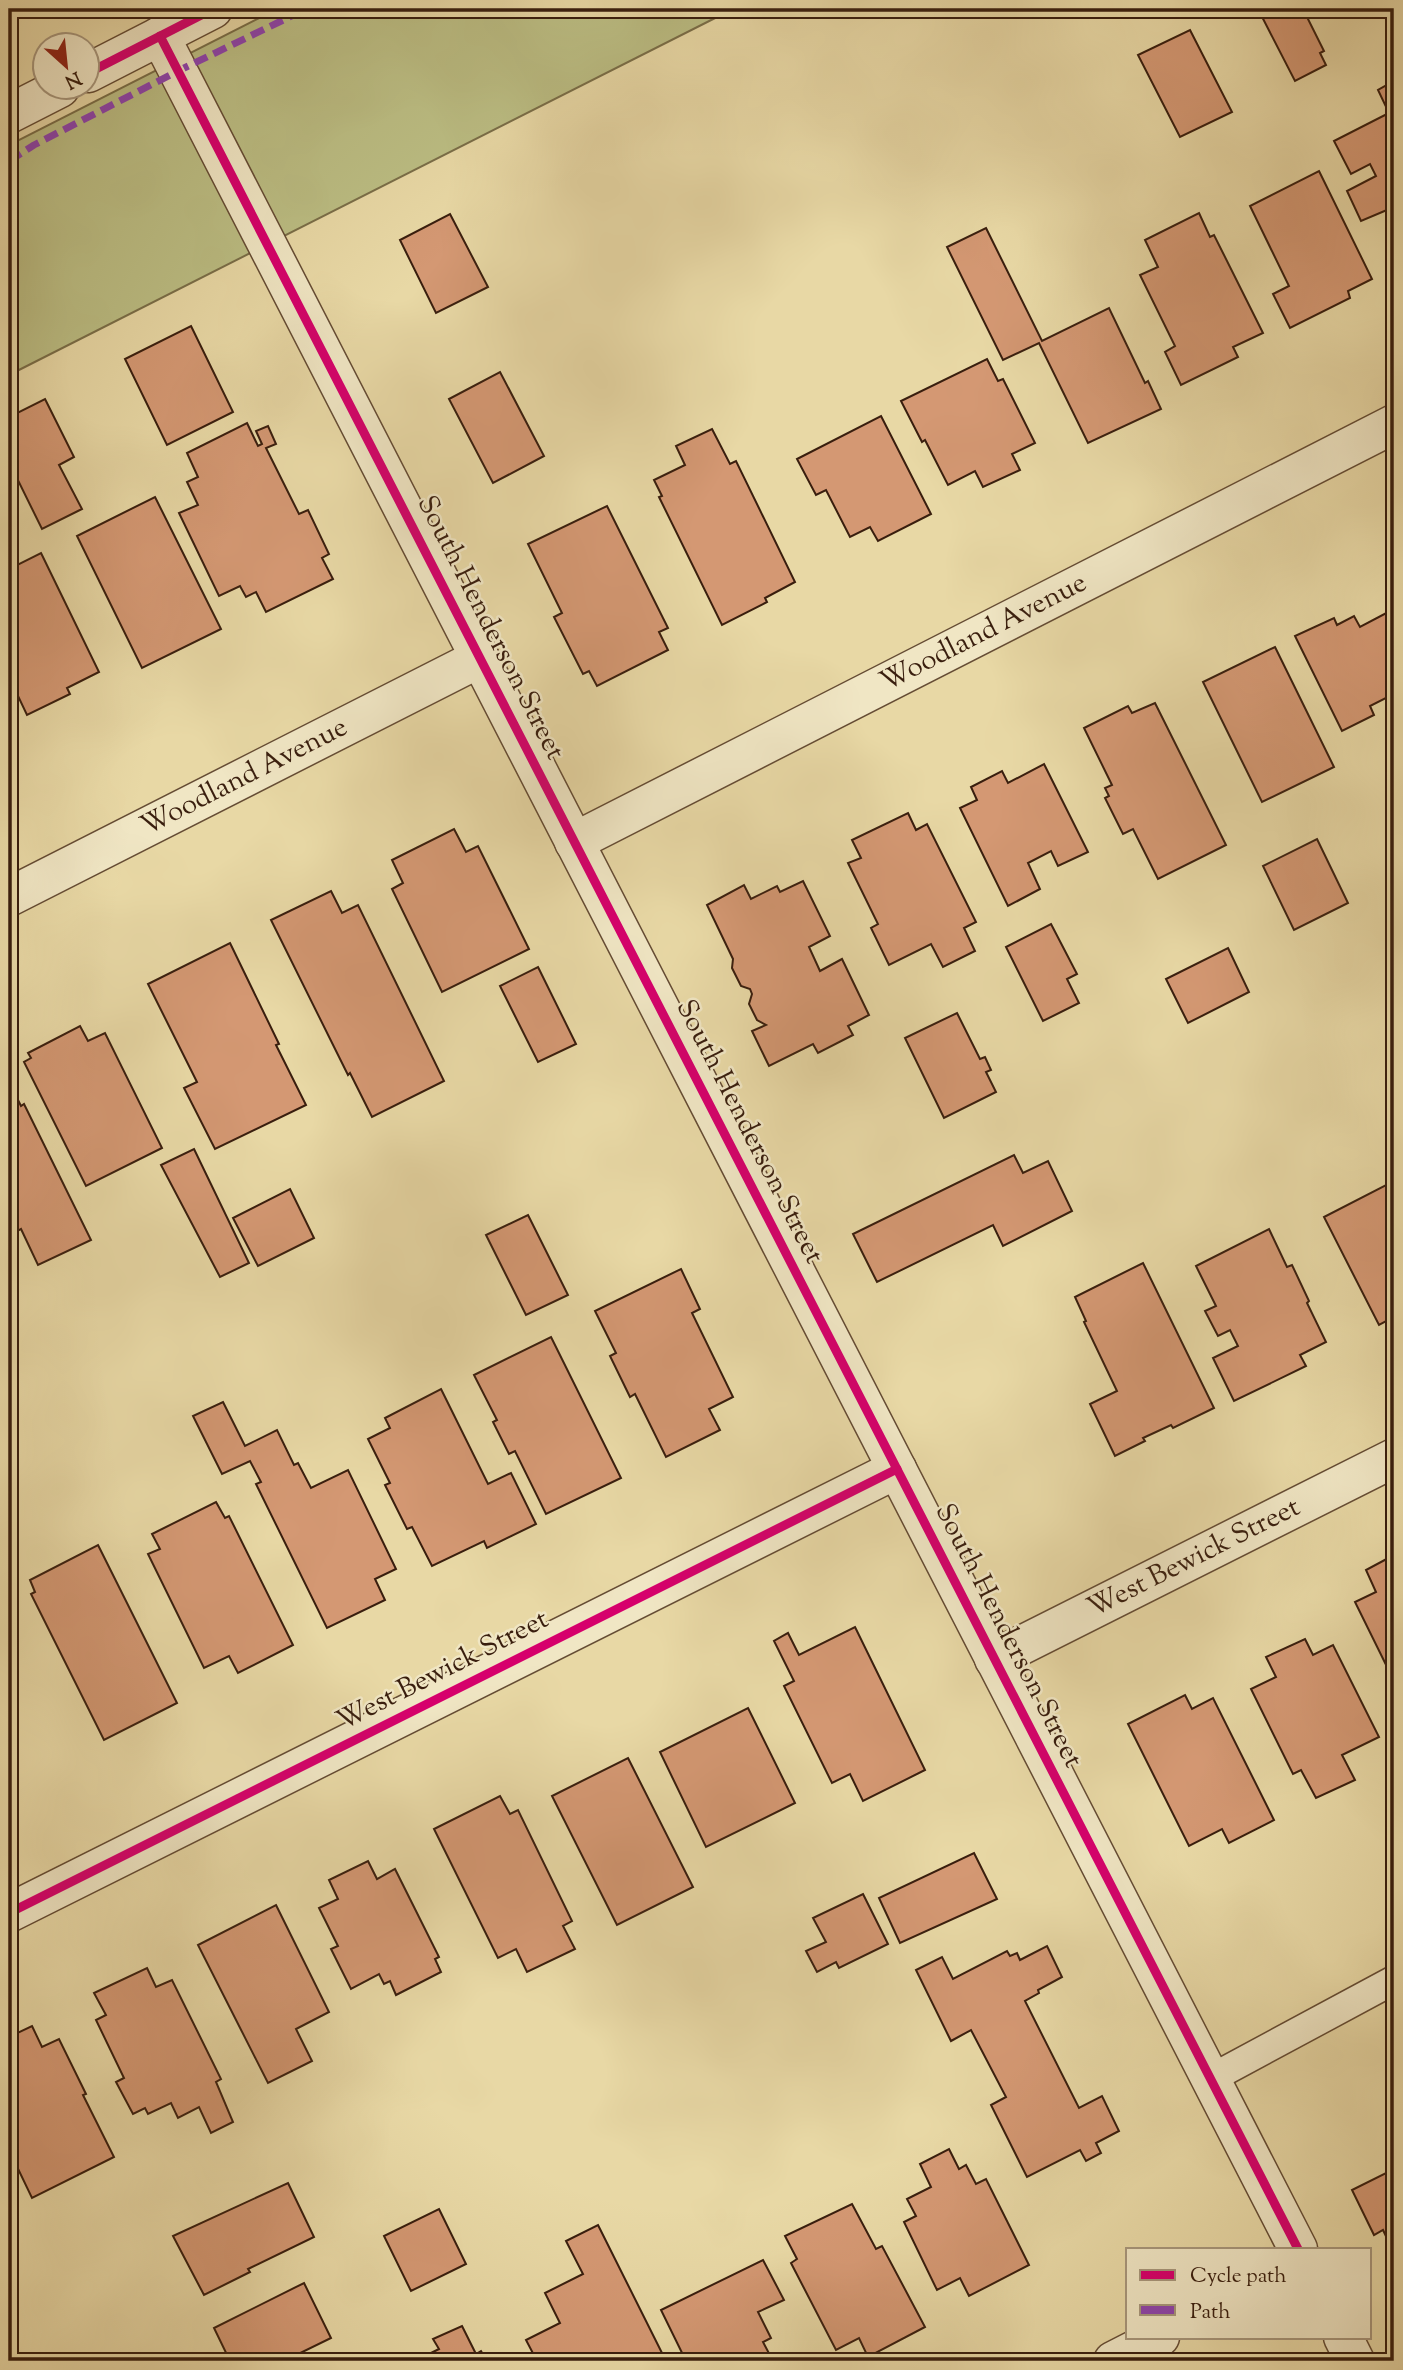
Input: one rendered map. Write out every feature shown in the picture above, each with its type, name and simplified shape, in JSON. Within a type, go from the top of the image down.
[{"type":"street","points":[[102,66],[212,9]]},
{"type":"street","name":"South Henderson Street","points":[[160,36],[1297,2248]]},
{"type":"street","points":[[9,114],[33,102]]},
{"type":"street","name":"Woodland Avenue","points":[[574,842],[1394,424]]},
{"type":"street","name":"Woodland Avenue","points":[[9,897],[480,658]]},
{"type":"street","name":"West Bewick Street","points":[[994,1659],[1394,1458]]},
{"type":"street","name":"West Bewick Street","points":[[9,1913],[897,1469]]},
{"type":"street","points":[[1113,2361],[1158,2338]]},
{"type":"street","points":[[1344,2338],[1355,2361]]},
{"type":"lane","points":[[1210,2079],[1394,1980]]},
{"type":"green space","points":[[277,9],[733,9],[9,375],[9,145],[94,102],[102,102],[102,98]]},
{"type":"building","points":[[1258,9],[1303,9],[1324,51],[1320,53],[1326,65],[1295,81]]},
{"type":"building","points":[[1190,30],[1232,112],[1180,137],[1138,55]]},
{"type":"building","points":[[1394,81],[1394,207],[1361,221],[1347,191],[1376,176],[1370,164],[1351,174],[1334,141],[1389,113],[1378,90]]},
{"type":"building","points":[[1319,171],[1372,279],[1348,291],[1350,298],[1290,328],[1273,294],[1289,286],[1250,206]]},
{"type":"building","points":[[1199,213],[1210,237],[1214,235],[1263,333],[1233,347],[1238,357],[1181,385],[1165,352],[1175,346],[1140,275],[1158,267],[1145,240]]},
{"type":"building","points":[[450,214],[488,287],[436,313],[400,240]]},
{"type":"building","points":[[986,228],[1042,341],[1109,308],[1145,383],[1148,381],[1161,409],[1088,443],[1039,343],[1003,360],[947,247]]},
{"type":"building","points":[[191,326],[233,412],[167,445],[125,359]]},
{"type":"building","points":[[987,359],[998,381],[1003,379],[1035,443],[1012,454],[1020,470],[983,487],[975,471],[948,485],[901,401]]},
{"type":"building","points":[[500,372],[544,456],[493,483],[449,399]]},
{"type":"building","points":[[45,399],[74,457],[59,465],[82,509],[42,529],[9,462],[9,417]]},
{"type":"building","points":[[881,416],[931,514],[878,541],[870,527],[850,537],[826,490],[816,495],[797,459]]},
{"type":"building","points":[[247,423],[258,446],[262,444],[256,431],[268,426],[276,444],[266,448],[299,514],[308,510],[329,554],[322,558],[333,579],[266,612],[256,592],[246,597],[240,586],[219,596],[179,513],[198,505],[187,482],[198,477],[187,453]]},
{"type":"building","points":[[712,429],[730,464],[736,461],[795,582],[765,598],[767,602],[722,625],[659,497],[662,496],[654,480],[685,465],[676,446]]},
{"type":"building","points":[[155,497],[221,629],[142,668],[77,536]]},
{"type":"building","points":[[607,506],[668,628],[659,632],[668,650],[597,686],[589,671],[583,674],[554,617],[562,613],[528,544]]},
{"type":"building","points":[[41,553],[99,672],[67,688],[70,694],[27,715],[9,677],[9,569]]},
{"type":"building","points":[[1394,609],[1394,694],[1370,706],[1374,715],[1342,731],[1295,636],[1334,618],[1337,625],[1354,616],[1360,627]]},
{"type":"building","points":[[1275,647],[1334,767],[1262,802],[1203,682]]},
{"type":"building","points":[[1155,703],[1226,845],[1158,879],[1133,829],[1123,834],[1105,798],[1109,796],[1105,788],[1112,785],[1084,728],[1128,706],[1132,713]]},
{"type":"building","points":[[1044,764],[1088,852],[1058,866],[1051,851],[1028,863],[1040,889],[1008,906],[960,808],[977,800],[971,787],[1002,771],[1008,783]]},
{"type":"building","points":[[908,813],[916,830],[927,824],[976,922],[964,928],[975,951],[943,967],[931,944],[889,965],[871,928],[878,924],[848,863],[861,858],[852,840]]},
{"type":"building","points":[[454,829],[466,852],[478,846],[529,949],[442,992],[392,889],[403,883],[392,860]]},
{"type":"building","points":[[1317,839],[1348,903],[1294,930],[1263,866]]},
{"type":"building","points":[[803,881],[830,936],[809,947],[820,971],[842,959],[869,1015],[848,1026],[853,1035],[818,1053],[813,1044],[769,1066],[752,1031],[766,1025],[757,1020],[749,1004],[752,994],[750,989],[741,986],[732,968],[733,959],[707,905],[744,885],[751,899],[777,886],[780,892]]},
{"type":"building","points":[[331,891],[342,913],[358,905],[444,1081],[372,1117],[350,1073],[348,1075],[271,920]]},
{"type":"building","points":[[1051,924],[1077,974],[1067,979],[1079,1003],[1043,1021],[1006,947]]},
{"type":"building","points":[[230,943],[306,1105],[215,1149],[184,1088],[197,1082],[148,984]]},
{"type":"building","points":[[1228,948],[1249,992],[1188,1023],[1166,979]]},
{"type":"building","points":[[538,967],[576,1044],[538,1062],[500,986]]},
{"type":"building","points":[[957,1013],[980,1059],[985,1057],[991,1070],[986,1072],[996,1092],[944,1118],[905,1038]]},
{"type":"building","points":[[80,1026],[88,1041],[105,1033],[162,1148],[86,1186],[24,1062],[31,1058],[28,1053]]},
{"type":"building","points":[[9,1082],[21,1106],[24,1104],[91,1240],[38,1265],[21,1229],[9,1236]]},
{"type":"building","points":[[194,1149],[249,1263],[220,1277],[161,1165]]},
{"type":"building","points":[[1014,1155],[1023,1173],[1048,1161],[1072,1211],[1003,1246],[993,1225],[877,1282],[853,1234]]},
{"type":"building","points":[[1388,1184],[1394,1197],[1394,1317],[1379,1325],[1324,1217]]},
{"type":"building","points":[[290,1189],[314,1238],[258,1266],[233,1218]]},
{"type":"building","points":[[528,1215],[568,1295],[526,1315],[486,1235]]},
{"type":"building","points":[[1269,1229],[1287,1267],[1292,1265],[1326,1342],[1300,1355],[1306,1366],[1234,1401],[1213,1358],[1238,1346],[1230,1330],[1218,1336],[1205,1311],[1216,1306],[1196,1266]]},
{"type":"building","points":[[1143,1263],[1214,1408],[1173,1428],[1171,1425],[1143,1438],[1145,1441],[1115,1456],[1090,1404],[1117,1391],[1075,1297]]},
{"type":"building","points":[[681,1269],[700,1309],[692,1313],[733,1397],[709,1409],[720,1430],[666,1457],[635,1394],[630,1397],[610,1356],[616,1353],[595,1311]]},
{"type":"building","points":[[551,1337],[621,1478],[546,1514],[515,1451],[509,1454],[493,1422],[497,1420],[474,1375]]},
{"type":"building","points":[[441,1389],[488,1484],[511,1473],[536,1524],[487,1548],[484,1541],[432,1566],[412,1527],[407,1529],[385,1485],[390,1483],[368,1439],[390,1428],[385,1418]]},
{"type":"building","points":[[223,1402],[245,1446],[277,1430],[294,1465],[298,1463],[311,1488],[348,1470],[396,1569],[375,1579],[385,1600],[327,1628],[256,1484],[261,1482],[250,1461],[222,1474],[193,1416]]},
{"type":"building","points":[[216,1502],[225,1518],[229,1516],[293,1645],[238,1673],[229,1656],[204,1668],[148,1554],[160,1549],[152,1534]]},
{"type":"building","points":[[98,1545],[177,1703],[104,1740],[31,1594],[35,1592],[30,1580]]},
{"type":"building","points":[[1394,1555],[1394,1681],[1355,1602],[1376,1592],[1366,1570]]},
{"type":"building","points":[[855,1627],[925,1770],[863,1801],[850,1774],[832,1783],[784,1686],[794,1681],[774,1641],[788,1633],[799,1655]]},
{"type":"building","points":[[1305,1639],[1313,1655],[1333,1645],[1379,1737],[1342,1755],[1355,1780],[1316,1798],[1301,1770],[1293,1774],[1251,1689],[1276,1677],[1266,1657]]},
{"type":"building","points":[[1185,1695],[1192,1709],[1213,1698],[1274,1820],[1229,1843],[1222,1829],[1189,1846],[1128,1724]]},
{"type":"building","points":[[748,1708],[795,1803],[706,1847],[660,1752]]},
{"type":"building","points":[[628,1758],[693,1887],[617,1925],[552,1796]]},
{"type":"building","points":[[500,1796],[510,1814],[518,1810],[572,1921],[563,1926],[575,1949],[527,1972],[516,1949],[498,1958],[434,1829]]},
{"type":"building","points":[[974,1853],[997,1899],[900,1943],[879,1898]]},
{"type":"building","points":[[368,1861],[377,1879],[395,1869],[439,1957],[435,1959],[441,1972],[396,1995],[390,1981],[384,1984],[379,1974],[351,1989],[331,1949],[338,1946],[319,1908],[338,1899],[329,1880]]},
{"type":"building","points":[[863,1894],[888,1944],[839,1968],[836,1962],[817,1972],[806,1951],[826,1942],[813,1918]]},
{"type":"building","points":[[276,1905],[329,2012],[296,2029],[312,2061],[268,2083],[198,1945]]},
{"type":"building","points":[[1047,1946],[1062,1977],[1038,1990],[1039,1993],[1025,2001],[1079,2108],[1102,2096],[1119,2131],[1096,2143],[1101,2153],[1086,2161],[1080,2150],[1027,2177],[991,2105],[1006,2097],[971,2030],[951,2041],[916,1970],[942,1957],[953,1979],[1007,1951],[1010,1956],[1017,1953],[1020,1960]]},
{"type":"building","points":[[147,1968],[156,1987],[172,1980],[221,2079],[216,2082],[233,2122],[211,2133],[199,2107],[178,2118],[171,2103],[148,2114],[145,2108],[133,2114],[116,2082],[124,2078],[96,2020],[106,2015],[94,1993]]},
{"type":"building","points":[[32,2026],[42,2047],[59,2039],[114,2157],[32,2198],[9,2150],[9,2037]]},
{"type":"building","points":[[949,2149],[959,2169],[966,2165],[976,2184],[986,2179],[1029,2265],[969,2296],[960,2278],[937,2290],[904,2222],[916,2216],[907,2199],[931,2187],[920,2164]]},
{"type":"building","points":[[1394,2169],[1394,2253],[1383,2230],[1374,2235],[1352,2190]]},
{"type":"building","points":[[288,2183],[314,2237],[248,2269],[250,2272],[204,2295],[173,2236]]},
{"type":"building","points":[[852,2204],[876,2249],[882,2246],[925,2327],[868,2357],[859,2338],[836,2350],[791,2263],[797,2259],[785,2236]]},
{"type":"building","points":[[439,2209],[466,2264],[411,2291],[384,2236]]},
{"type":"building","points":[[598,2225],[666,2361],[537,2361],[526,2340],[560,2323],[545,2293],[583,2274],[566,2241]]},
{"type":"building","points":[[763,2260],[784,2300],[758,2312],[771,2338],[763,2342],[773,2361],[686,2361],[661,2310]]},
{"type":"building","points":[[304,2283],[331,2338],[284,2361],[230,2361],[214,2328]]},
{"type":"building","points":[[462,2326],[476,2354],[481,2351],[487,2361],[415,2361],[439,2349],[433,2339]]},
{"type":"marked path","points":[[9,161],[34,145],[178,71],[306,9]]},
{"type":"cycle path","points":[[102,66],[213,9]]},
{"type":"cycle path","points":[[160,36],[1297,2248]]},
{"type":"cycle path","points":[[9,1913],[897,1469]]}]
